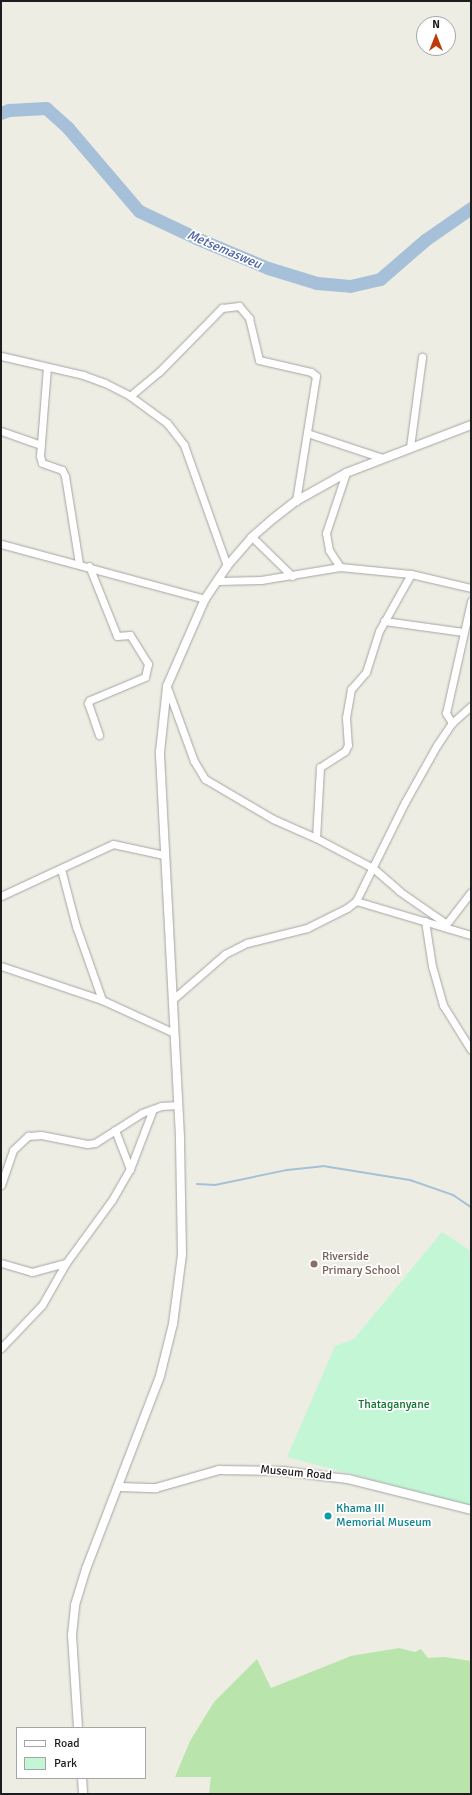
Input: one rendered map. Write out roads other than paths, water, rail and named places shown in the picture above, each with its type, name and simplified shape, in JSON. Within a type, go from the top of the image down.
[{"type":"street","points":[[130,396],[159,372],[222,308],[238,306],[249,318],[259,360],[314,373],[307,433],[296,501]]},
{"type":"street","points":[[1,356],[83,375],[130,396],[167,423],[184,445],[226,566]]},
{"type":"street","points":[[410,447],[422,357]]},
{"type":"street","points":[[47,367],[41,444],[42,463],[62,470],[65,476],[79,563]]},
{"type":"street","points":[[78,1727],[72,1635],[75,1605],[98,1536],[120,1487],[160,1376],[173,1324],[182,1255],[178,1105],[164,855],[160,752],[167,686],[204,599],[226,566],[252,537],[296,501],[346,473],[410,447],[471,425]]},
{"type":"street","points":[[1,431],[41,444]]},
{"type":"street","points":[[307,433],[382,458]]},
{"type":"street","points":[[340,567],[329,550],[326,533],[346,473]]},
{"type":"street","points":[[252,537],[292,576]]},
{"type":"street","points":[[1,544],[79,563],[204,599]]},
{"type":"street","points":[[89,566],[116,636],[130,635],[148,664],[145,677],[88,703],[99,735]]},
{"type":"street","points":[[217,581],[261,580],[340,567],[410,574],[471,588]]},
{"type":"street","points":[[316,838],[318,773],[320,767],[345,751],[348,745],[346,718],[351,688],[366,672],[384,621],[410,574]]},
{"type":"street","points":[[452,723],[446,713],[471,601]]},
{"type":"street","points":[[384,621],[463,632]]},
{"type":"street","points":[[167,686],[194,761],[205,779],[273,819],[316,838],[373,868],[399,891],[444,925]]},
{"type":"street","points":[[172,1000],[225,954],[247,943],[307,928],[347,908],[356,901],[405,802],[452,723],[471,706]]},
{"type":"street","points":[[1,896],[61,869],[98,848],[112,844],[164,855]]},
{"type":"street","points":[[61,869],[76,926],[102,1000]]},
{"type":"street","points":[[444,925],[471,892]]},
{"type":"street","points":[[356,901],[444,925],[471,934]]},
{"type":"street","points":[[425,921],[432,966],[443,1005],[471,1050]]},
{"type":"street","points":[[1,966],[102,1000],[174,1033]]},
{"type":"street","points":[[1,1181],[13,1150],[28,1136],[41,1135],[87,1144],[95,1143],[153,1109],[178,1105]]},
{"type":"street","points":[[1,1348],[42,1305],[66,1263],[112,1200],[130,1169],[153,1109]]},
{"type":"street","points":[[116,1130],[130,1169]]},
{"type":"street","points":[[1,1264],[32,1272],[66,1263]]},
{"type":"street","name":"Museum Road","points":[[120,1487],[156,1488],[201,1473],[219,1470],[275,1471],[348,1479],[471,1510]]},
{"type":"street","points":[[82,1779],[83,1794]]},
{"type":"waterway","name":"Metsemasweu","points":[[1,113],[9,110],[46,108],[68,128],[139,211],[196,238],[268,268],[317,283],[350,286],[380,279],[425,240],[471,208]]},
{"type":"waterway","points":[[197,1184],[215,1185],[287,1170],[323,1166],[410,1180],[453,1195],[471,1207]]},
{"type":"place","name":"Riverside Primary School","points":[[314,1264]]},
{"type":"place","name":"Khama III Memorial Museum","points":[[328,1516]]},
{"type":"park label","name":"Thataganyane","points":[[394,1405]]}]
